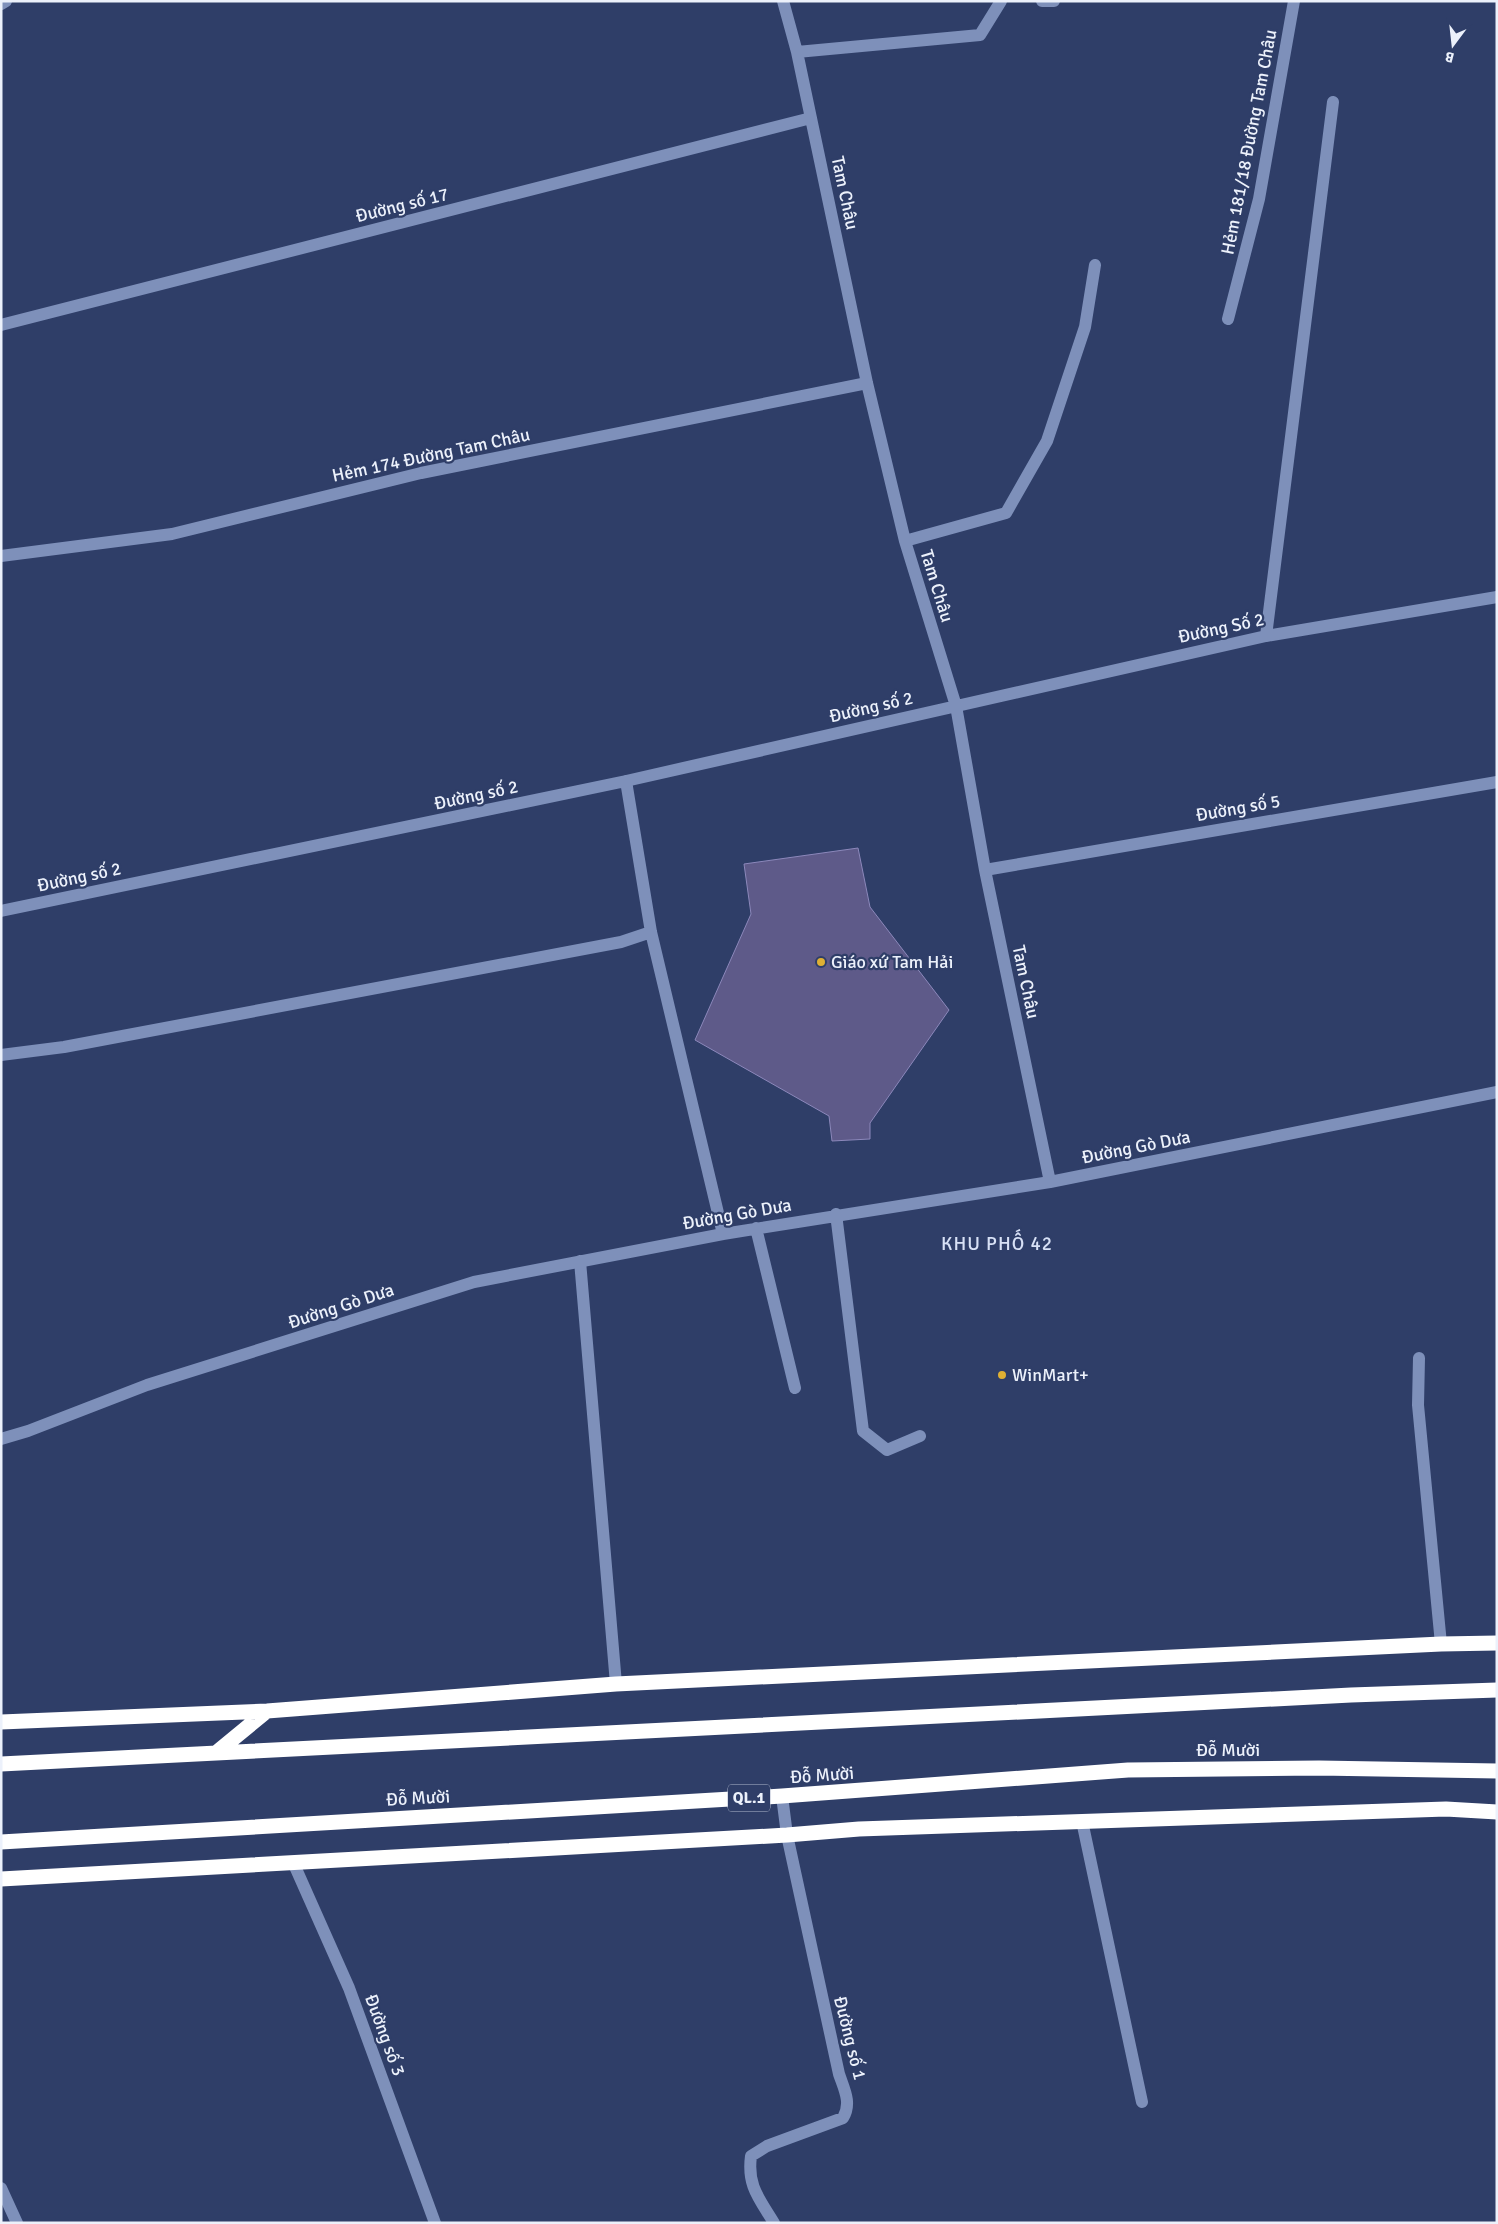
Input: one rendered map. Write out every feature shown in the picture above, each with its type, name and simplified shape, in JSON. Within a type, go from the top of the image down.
[{"type":"highway","points":[[1,1722],[267,1711],[616,1684],[1442,1644],[1497,1643]]},
{"type":"highway","points":[[1,1764],[1351,1695],[1497,1690]]},
{"type":"highway","points":[[217,1752],[267,1711]]},
{"type":"highway","name":"Đỗ Mười","points":[[1,1842],[782,1796],[1128,1770],[1319,1768],[1497,1772]]},
{"type":"highway","name":"QL.1","points":[[1,1879],[787,1835],[859,1829],[1446,1809],[1497,1812]]},
{"type":"street","points":[[1,4],[6,1]]},
{"type":"street","name":"Tam Châu","points":[[783,1],[797,52],[867,383],[904,541],[956,706],[985,870],[1050,1182]]},
{"type":"street","points":[[797,52],[980,35],[1001,1]]},
{"type":"street","points":[[1042,1],[1054,1]]},
{"type":"street","name":"Hẻm 181/18 Đường Tam Châu","points":[[1228,319],[1259,199],[1294,1]]},
{"type":"street","points":[[1266,636],[1333,102]]},
{"type":"street","name":"Đường số 17","points":[[1,325],[811,118]]},
{"type":"street","points":[[904,541],[1006,513],[1047,441],[1085,327],[1094,266]]},
{"type":"street","name":"Hẻm 174 Đường Tam Châu","points":[[1,556],[172,534],[421,473],[867,383]]},
{"type":"street","name":"Đường Số 2","points":[[956,706],[1266,636],[1497,597]]},
{"type":"street","name":"Đường số 2","points":[[1,911],[626,782],[956,706]]},
{"type":"street","points":[[626,782],[651,932],[723,1234]]},
{"type":"street","name":"Đường số 5","points":[[985,870],[1497,782]]},
{"type":"street","points":[[1,1055],[74,1045],[621,942],[651,932]]},
{"type":"street","name":"Đường Gò Dưa","points":[[1,1438],[28,1430],[147,1385],[474,1282],[836,1214],[1050,1182],[1497,1092]]},
{"type":"street","points":[[836,1214],[862,1431],[887,1450],[920,1436]]},
{"type":"street","points":[[756,1228],[795,1388]]},
{"type":"street","points":[[580,1261],[616,1684]]},
{"type":"street","points":[[1419,1358],[1418,1405],[1442,1644]]},
{"type":"street","name":"Đường số 1","points":[[774,2223],[753,2188],[750,2166],[751,2156],[767,2146],[843,2118],[847,2112],[848,2101],[839,2074],[787,1835],[782,1796]]},
{"type":"street","points":[[1082,1821],[1142,2102]]},
{"type":"street","name":"Đường số 3","points":[[293,1862],[349,1988],[434,2223]]},
{"type":"street","points":[[1,2188],[17,2223]]},
{"type":"building","name":"Giáo xứ Tam Hải","points":[[858,848],[870,907],[949,1010],[870,1123],[870,1139],[832,1141],[829,1116],[695,1040],[751,914],[744,864]]},
{"type":"place","name":"Giáo xứ Tam Hải","points":[[821,962]]},
{"type":"place","name":"WinMart+","points":[[1002,1375]]},
{"type":"district","name":"KHU PHỐ 42","points":[[997,1244]]}]
